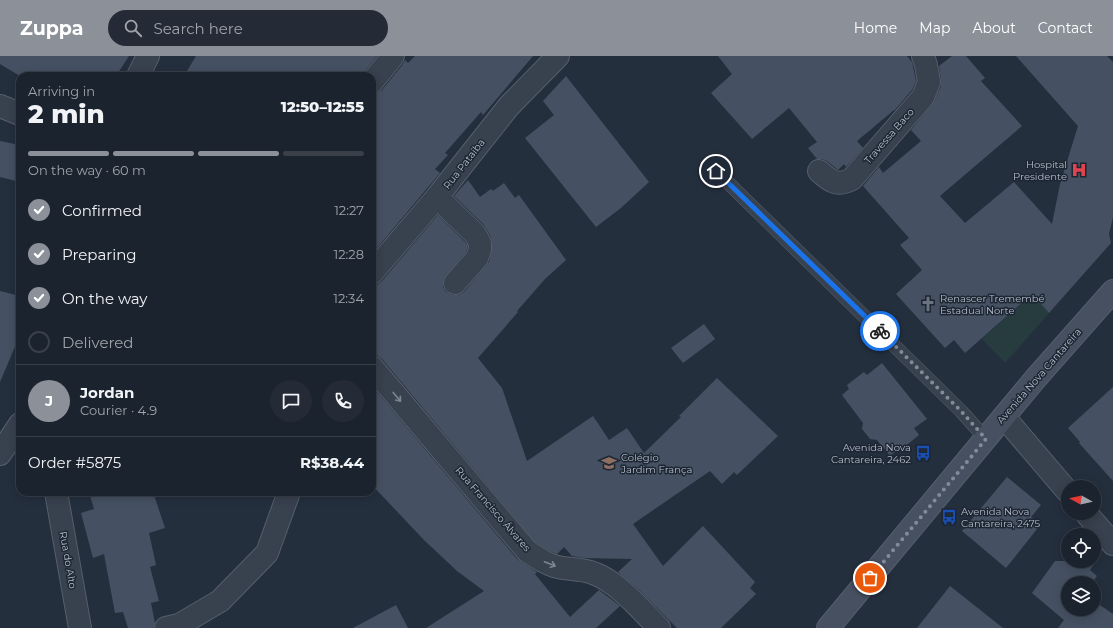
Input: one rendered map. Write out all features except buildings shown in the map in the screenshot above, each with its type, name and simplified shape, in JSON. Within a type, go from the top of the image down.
[{"type":"main road","name":"Avenida Nova Cantareira","points":[[828,628],[1036,378],[1113,291]]},
{"type":"street","points":[[140,72],[148,56]]},
{"type":"street","points":[[376,77],[393,56]]},
{"type":"street","name":"Rua Pataíba","points":[[376,268],[438,197],[509,106],[558,56]]},
{"type":"street","name":"Travessa Baco","points":[[819,171],[828,179],[836,182],[844,183],[852,179],[923,97],[929,82],[923,56]]},
{"type":"street","points":[[0,106],[16,112]]},
{"type":"street","points":[[438,197],[475,234],[480,243],[477,258],[455,283]]},
{"type":"street","name":"Rua Francisco Álvares","points":[[376,372],[527,551],[540,560],[554,566],[579,569],[594,573],[608,580],[629,598],[659,628]]},
{"type":"street","points":[[1004,417],[1061,484]]},
{"type":"street","points":[[0,454],[16,430]]},
{"type":"street","name":"Rua do Alto","points":[[57,496],[80,628]]},
{"type":"street","points":[[166,628],[179,625],[220,601],[267,553],[288,496]]},
{"type":"street","points":[[1092,520],[1113,544]]},
{"type":"lane","points":[[716,171],[961,411],[986,439]]},
{"type":"green space","points":[[1032,294],[1049,313],[1005,363],[982,339]]},
{"type":"way so far","points":[[870,578],[986,439],[961,411],[880,331]]},
{"type":"place","name":"Hospital Presidente","points":[[1079,170]]},
{"type":"place","name":"Renascer Tremembé Estadual Norte","points":[[928,304]]},
{"type":"place","name":"Avenida Nova Cantareira, 2462","points":[[923,453]]},
{"type":"place","name":"Colégio Jardim França","points":[[609,463]]},
{"type":"place","name":"Avenida Nova Cantareira, 2475","points":[[949,517]]},
{"type":"route","points":[[716,171],[880,331]]}]
